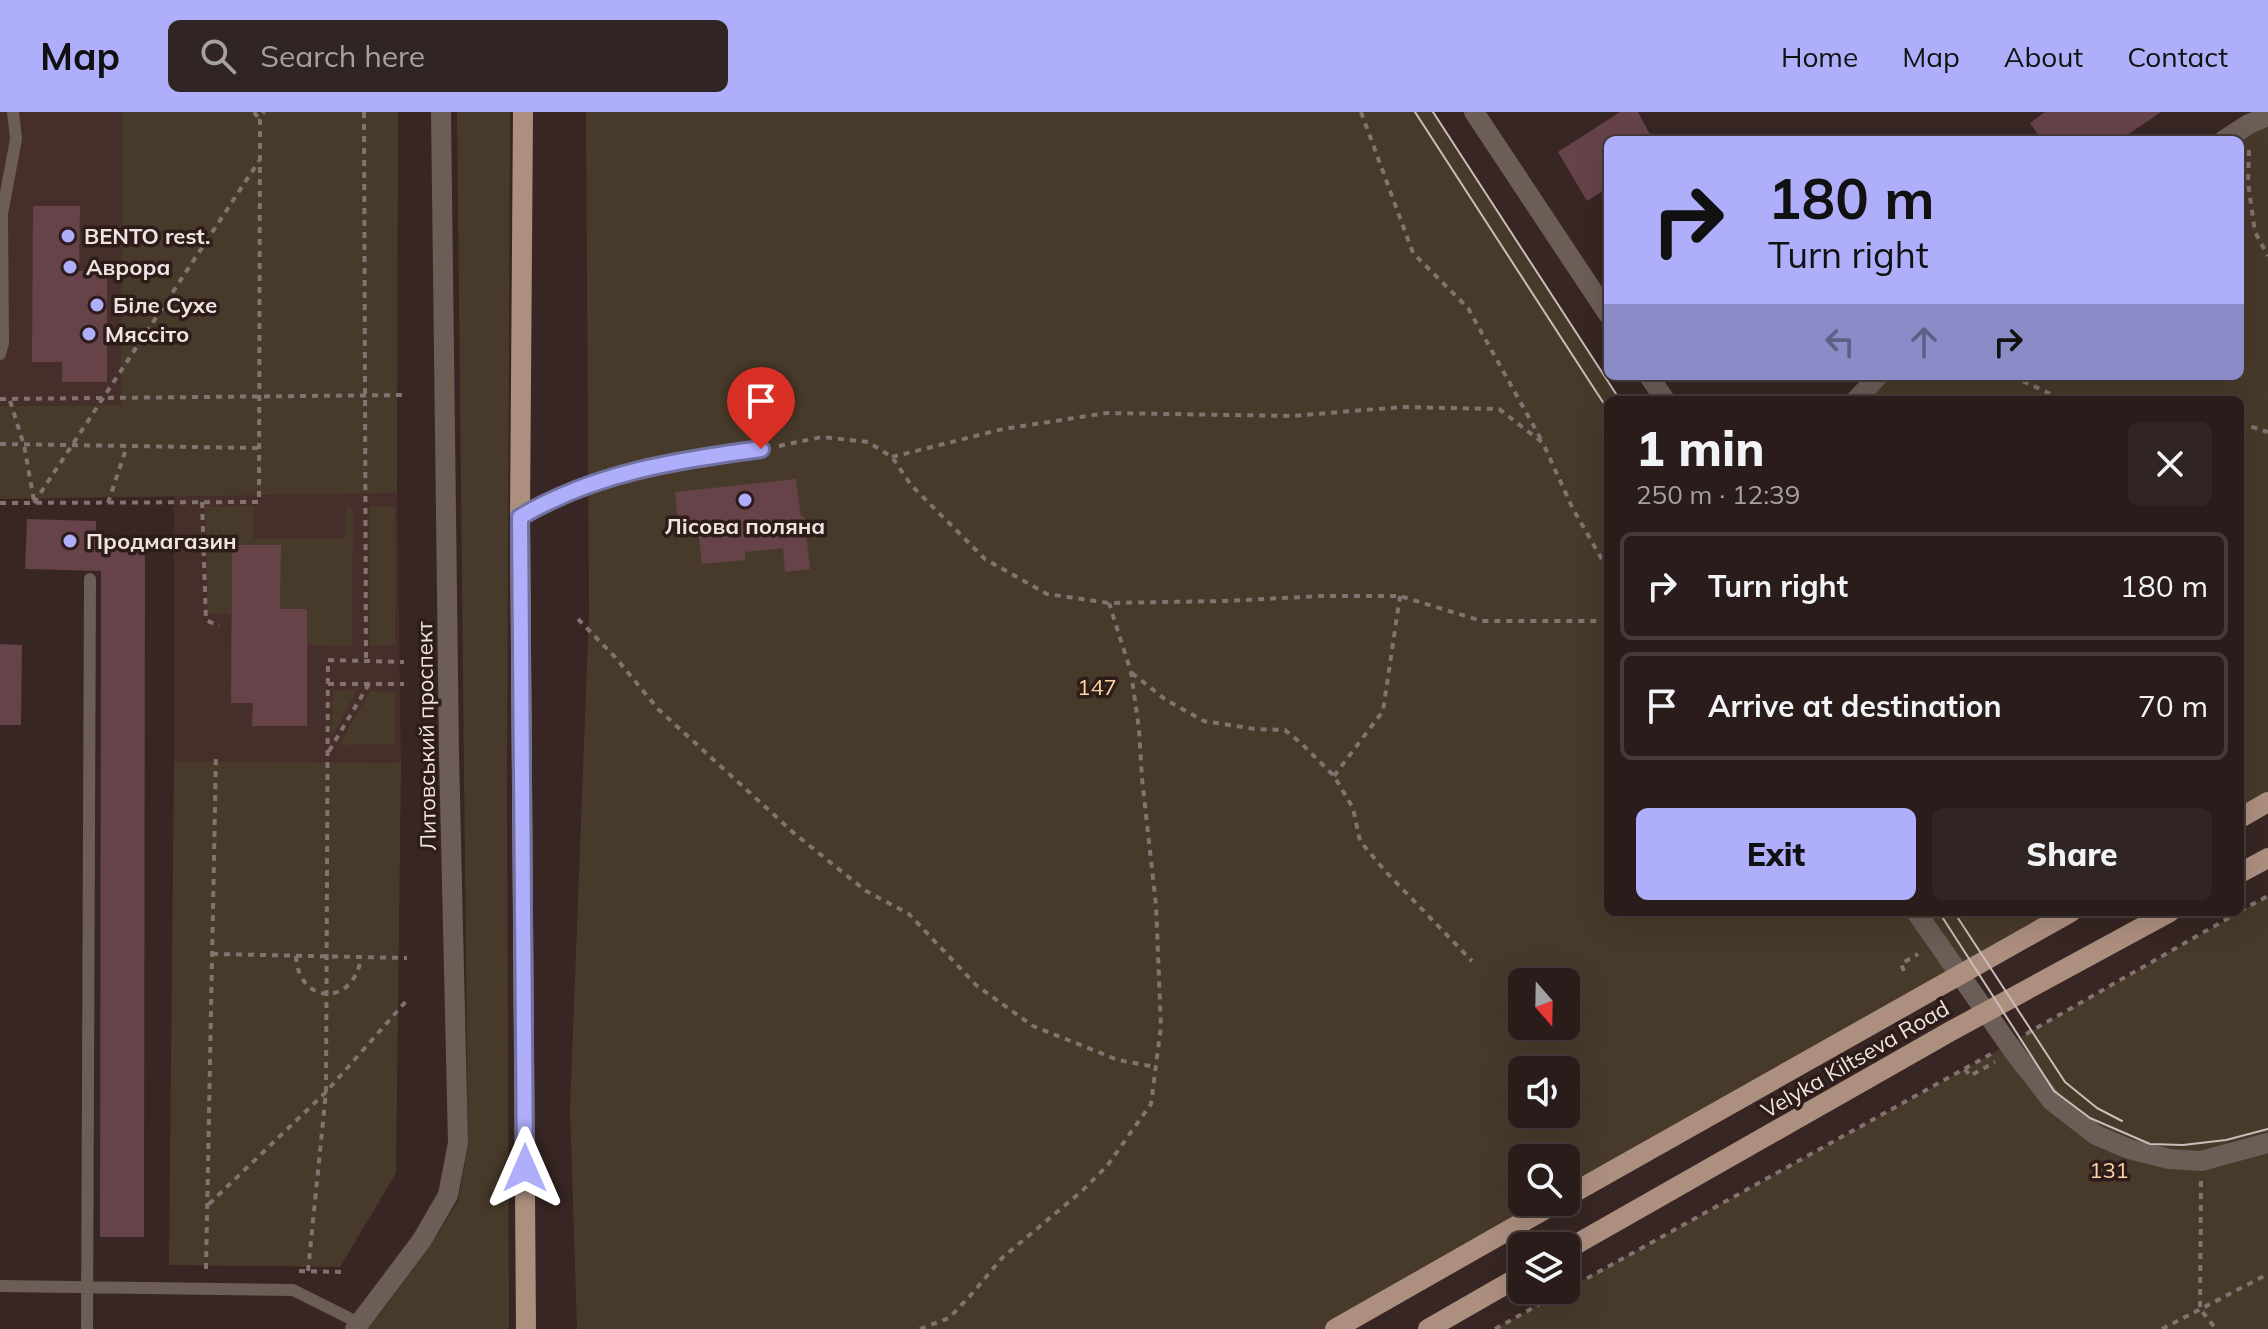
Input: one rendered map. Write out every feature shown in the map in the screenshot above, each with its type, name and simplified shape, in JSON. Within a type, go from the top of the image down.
[{"type":"main road","points":[[523,112],[520,517],[526,1329]]},
{"type":"main road","points":[[2244,816],[2268,802]]},
{"type":"main road","points":[[2244,871],[2268,858]]},
{"type":"main road","name":"Velyka Kiltseva Road","points":[[1580,1189],[2064,916]]},
{"type":"main road","name":"Velyka Kiltseva Road","points":[[1580,1242],[1951,1031],[2163,916]]},
{"type":"main road","points":[[1335,1329],[1533,1216]]},
{"type":"main road","points":[[1428,1329],[1508,1283]]},
{"type":"street","name":"Литовський проспект","points":[[357,1326],[422,1240],[448,1195],[458,1143],[449,754],[441,112]]},
{"type":"street","points":[[1474,112],[1604,308]]},
{"type":"street","points":[[2229,136],[2253,117]]},
{"type":"street","points":[[1860,396],[1874,380]]},
{"type":"street","points":[[1919,916],[2052,1101],[2096,1135],[2129,1149],[2169,1159],[2201,1161],[2268,1143]]},
{"type":"lane","points":[[0,354],[3,343],[2,214],[16,139],[13,112]]},
{"type":"lane","points":[[520,517],[568,491],[616,474],[677,461],[761,449]]},
{"type":"lane","points":[[87,1329],[90,579]]},
{"type":"lane","points":[[0,1286],[293,1290],[357,1326]]},
{"type":"path","points":[[254,112],[260,120]]},
{"type":"path","points":[[0,503],[259,502],[259,161],[260,120],[264,112]]},
{"type":"path","points":[[364,112],[366,661]]},
{"type":"path","points":[[1361,112],[1413,253],[1468,308],[1543,443],[1572,507],[1604,563]]},
{"type":"path","points":[[2253,117],[2248,183],[2255,232],[2268,256]]},
{"type":"path","points":[[34,503],[259,161]]},
{"type":"path","points":[[2021,380],[2055,396]]},
{"type":"path","points":[[0,399],[404,395]]},
{"type":"path","points":[[10,400],[24,445],[34,503]]},
{"type":"path","points":[[892,457],[1003,429],[1107,413],[1292,416],[1402,407],[1499,409],[1543,443]]},
{"type":"path","points":[[2244,424],[2268,432]]},
{"type":"path","points":[[761,449],[822,437],[868,442],[892,457],[911,485],[985,559],[1047,594],[1109,603],[1400,596],[1482,621],[1604,621]]},
{"type":"path","points":[[0,444],[259,448]]},
{"type":"path","points":[[108,503],[127,446]]},
{"type":"path","points":[[202,502],[206,620],[219,626]]},
{"type":"path","points":[[1334,776],[1383,711],[1400,596]]},
{"type":"path","points":[[920,1329],[949,1318],[1002,1258],[1082,1191],[1107,1166],[1151,1104],[1161,1026],[1156,905],[1131,672],[1109,603]]},
{"type":"path","points":[[578,619],[659,710],[795,834],[866,891],[909,914],[976,985],[1033,1026],[1118,1060],[1156,1067]]},
{"type":"path","points":[[308,1271],[326,1092],[328,660],[404,662]]},
{"type":"path","points":[[1131,672],[1166,700],[1204,721],[1285,730],[1302,744],[1334,776],[1353,808],[1360,841],[1472,961]]},
{"type":"path","points":[[328,684],[404,684]]},
{"type":"path","points":[[328,753],[369,684]]},
{"type":"path","points":[[206,1269],[216,754]]},
{"type":"path","points":[[2244,909],[2268,896]]},
{"type":"path","points":[[2085,1001],[2232,916]]},
{"type":"path","points":[[1904,971],[1901,964],[1920,953]]},
{"type":"path","points":[[212,954],[407,958]]},
{"type":"path","points":[[296,956],[300,977],[307,986],[326,993],[337,992],[354,981],[361,958]]},
{"type":"path","points":[[208,1205],[326,1092],[408,999]]},
{"type":"path","points":[[1580,1282],[1968,1067],[1970,1076],[1994,1063]]},
{"type":"path","points":[[2201,1161],[2200,1309],[2216,1329]]},
{"type":"path","points":[[2162,1329],[2268,1274]]},
{"type":"path","points":[[1495,1329],[1541,1304]]},
{"type":"shaded area","points":[[0,112],[122,112],[121,405],[0,406]]},
{"type":"shaded area","points":[[397,493],[401,763],[174,761],[174,496]]},
{"type":"green space","points":[[122,112],[398,112],[397,493],[0,499],[0,406],[121,405]]},
{"type":"green space","points":[[457,112],[510,112],[507,798],[509,1329],[368,1329],[431,1245],[458,1201],[468,1147]]},
{"type":"green space","name":"147","points":[[586,112],[1433,112],[1604,375],[1604,380],[1617,396],[1604,396],[1604,916],[2064,916],[1580,1189],[1580,1144],[1508,1144],[1508,1216],[1533,1216],[1335,1329],[577,1329],[570,1109],[589,613]]},
{"type":"green space","points":[[2268,116],[2268,802],[2244,816],[2244,396],[1860,396],[1874,380],[2244,380],[2244,137]]},
{"type":"green space","points":[[254,506],[254,539],[345,539],[346,507],[353,507],[352,646],[307,645],[307,609],[280,609],[281,546],[232,545],[231,615],[208,613],[205,507]]},
{"type":"green space","points":[[369,507],[395,507],[395,645],[369,645]]},
{"type":"green space","points":[[357,690],[331,739],[333,691]]},
{"type":"green space","points":[[370,691],[395,692],[395,744],[339,745]]},
{"type":"green space","points":[[174,761],[401,763],[396,1173],[340,1267],[169,1265]]},
{"type":"green space","name":"131","points":[[2268,896],[2268,1329],[1495,1329],[1540,1304],[1580,1304],[1580,1282],[1965,1069],[2233,916],[2244,916],[2244,910]]},
{"type":"building","points":[[1620,112],[1638,112],[1651,136],[1604,136],[1604,190],[1587,201],[1558,152]]},
{"type":"building","points":[[2045,112],[2161,112],[2126,136],[2039,136],[2030,123]]},
{"type":"building","points":[[33,206],[80,206],[79,271],[107,271],[107,382],[62,382],[62,362],[32,362]]},
{"type":"building","points":[[796,479],[810,569],[785,572],[783,548],[745,552],[745,560],[702,564],[698,529],[679,531],[675,492]]},
{"type":"building","points":[[27,519],[96,521],[96,542],[145,542],[144,1237],[100,1237],[101,571],[25,569]]},
{"type":"building","points":[[232,545],[281,545],[280,609],[307,609],[307,726],[252,726],[253,703],[231,703]]},
{"type":"building","points":[[0,644],[22,645],[21,725],[0,725]]},
{"type":"tram line","points":[[1415,112],[1604,404]]},
{"type":"tram line","points":[[1433,112],[1604,375]]},
{"type":"tram line","points":[[1607,380],[1617,396]]},
{"type":"tram line","points":[[1942,916],[2054,1091],[2090,1118],[2150,1144],[2183,1145],[2226,1140],[2268,1129]]},
{"type":"tram line","points":[[1957,916],[2065,1082],[2097,1108],[2122,1121]]},
{"type":"place","name":"BENTO rest.","points":[[68,236]]},
{"type":"place","name":"Аврора","points":[[70,267]]},
{"type":"place","name":"Біле Сухе","points":[[97,305]]},
{"type":"place","name":"Мяссіто","points":[[89,334]]},
{"type":"place","name":"Лісова поляна","points":[[745,500]]},
{"type":"place","name":"Продмагазин","points":[[70,541]]},
{"type":"route","points":[[525,1168],[520,517],[568,491],[616,474],[761,449]]}]
